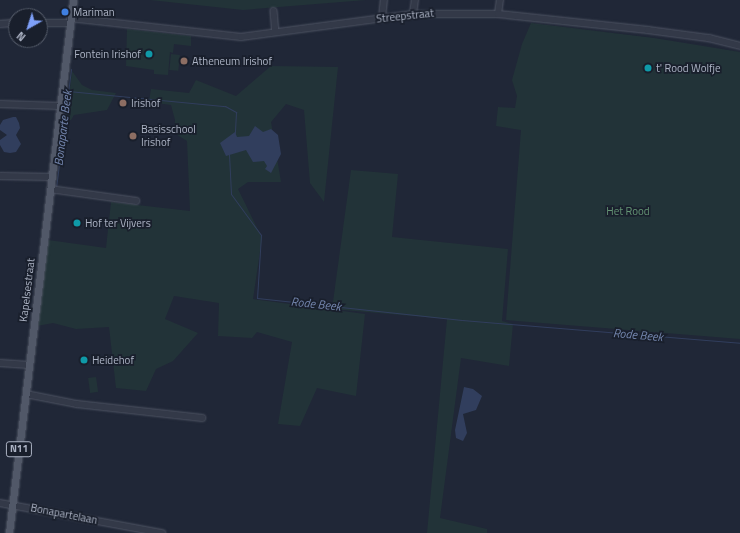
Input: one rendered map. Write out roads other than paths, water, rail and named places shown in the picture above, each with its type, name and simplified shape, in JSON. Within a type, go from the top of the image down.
[{"type":"main road","name":"Kapelsestraat","points":[[9,533],[73,0]]},
{"type":"street","points":[[382,18],[384,0]]},
{"type":"street","points":[[413,14],[415,0]]},
{"type":"street","points":[[498,14],[500,0]]},
{"type":"street","points":[[274,10],[276,32]]},
{"type":"street","name":"Streepstraat","points":[[48,22],[70,21],[240,37],[413,14],[498,14],[702,37],[740,46]]},
{"type":"street","points":[[0,104],[60,106]]},
{"type":"street","points":[[0,176],[51,177]]},
{"type":"street","points":[[50,189],[136,201]]},
{"type":"street","points":[[0,363],[29,365]]},
{"type":"street","points":[[26,394],[77,404],[202,418]]},
{"type":"street","name":"Bonapartelaan","points":[[0,502],[162,533]]},
{"type":"water","points":[[16,117],[19,123],[20,128],[16,135],[21,144],[16,152],[4,152],[0,145],[0,140],[7,135],[0,130],[0,125],[3,120]]},
{"type":"water","points":[[255,126],[263,132],[271,129],[278,135],[281,154],[271,173],[265,169],[267,166],[264,161],[253,162],[246,150],[226,156],[220,143],[235,132],[237,137],[249,136]]},
{"type":"water","points":[[464,387],[473,389],[482,396],[476,410],[463,414],[467,433],[463,441],[456,438],[455,430]]},
{"type":"waterway","name":"Bonaparte Beek","points":[[56,188],[71,69]]},
{"type":"waterway","name":"Rode Beek","points":[[68,91],[225,106],[236,112],[235,133]]},
{"type":"waterway","name":"Rode Beek","points":[[229,154],[231,194],[261,235],[257,298],[462,320],[740,343]]},
{"type":"place","name":"Mariman","points":[[65,12]]},
{"type":"place","name":"Fontein Irishof","points":[[149,54]]},
{"type":"place","name":"Atheneum Irishof","points":[[184,61]]},
{"type":"place","name":"t' Rood Wolfje","points":[[648,68]]},
{"type":"place","name":"Irishof","points":[[123,103]]},
{"type":"place","name":"Basisschool Irishof","points":[[133,136]]},
{"type":"place","name":"Hof ter Vijvers","points":[[77,223]]},
{"type":"place","name":"Heidehof","points":[[84,360]]},
{"type":"park label","name":"Het Rood","points":[[628,211]]}]
